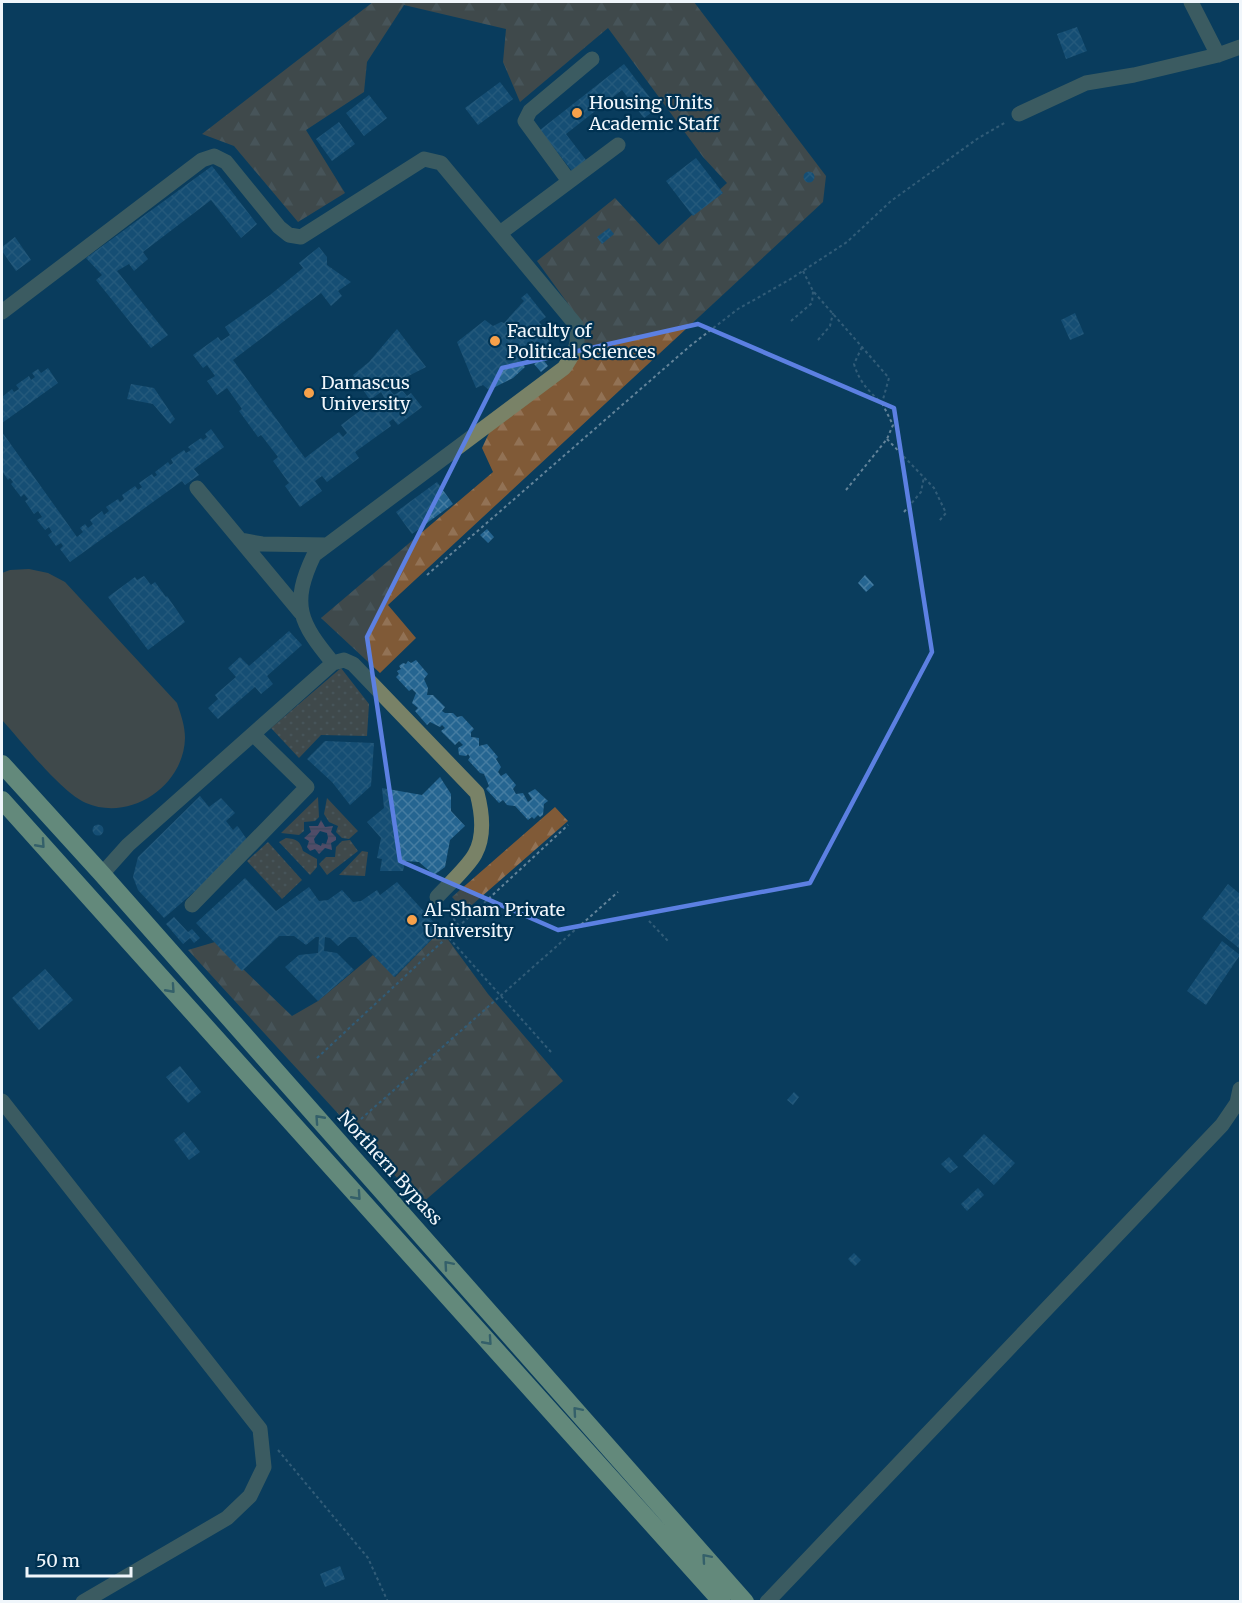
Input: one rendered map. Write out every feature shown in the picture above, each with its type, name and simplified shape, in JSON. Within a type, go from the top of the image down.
[{"type":"highway","name":"Northern Bypass","points":[[2,764],[102,874],[745,1602]]},
{"type":"highway","points":[[2,800],[722,1602]]},
{"type":"highway","points":[[82,890],[102,874]]},
{"type":"street","points":[[1191,2],[1218,55]]},
{"type":"street","points":[[1019,114],[1086,83],[1134,75],[1218,55],[1240,47]]},
{"type":"street","points":[[568,182],[525,121],[530,111],[592,59]]},
{"type":"street","points":[[500,233],[618,145]]},
{"type":"street","points":[[2,312],[202,160],[214,156],[226,162],[279,227],[289,235],[301,237],[424,159],[441,163],[576,325],[579,339],[564,368],[314,555],[303,578],[301,613]]},
{"type":"street","points":[[197,488],[301,613],[311,636],[333,663]]},
{"type":"street","points":[[240,540],[262,544],[327,545]]},
{"type":"street","points":[[102,874],[128,844],[333,663],[344,660],[353,664],[477,793],[482,813],[480,838],[475,854],[437,897]]},
{"type":"street","points":[[192,905],[307,787],[253,734]]},
{"type":"street","points":[[767,1602],[1222,1125],[1237,1103],[1240,1089]]},
{"type":"street","points":[[2,1101],[260,1429],[264,1467],[250,1496],[227,1518],[84,1602]]},
{"type":"path","points":[[428,575],[690,346],[738,309],[848,242],[891,201],[977,139],[1019,114]]},
{"type":"path","points":[[803,271],[813,291],[889,378],[882,403]]},
{"type":"path","points":[[791,321],[812,303],[813,291]]},
{"type":"path","points":[[818,340],[830,326],[833,313]]},
{"type":"path","points":[[846,490],[887,439],[893,425],[882,403],[858,378],[854,364],[862,347]]},
{"type":"path","points":[[887,439],[934,488],[946,513],[939,521]]},
{"type":"path","points":[[904,512],[921,492],[924,477]]},
{"type":"path","points":[[317,1058],[568,825]]},
{"type":"path","points":[[361,1119],[618,891]]},
{"type":"path","points":[[437,897],[460,927]]},
{"type":"path","points":[[649,921],[668,941]]},
{"type":"path","points":[[449,937],[551,1052]]},
{"type":"path","points":[[260,1429],[368,1558],[388,1602]]},
{"type":"highlighted area","points":[[698,324],[894,408],[932,652],[810,883],[558,930],[400,861],[367,637],[502,368]]},
{"type":"green space","points":[[373,2],[694,2],[826,176],[823,202],[388,605],[416,638],[380,673],[321,618],[493,472],[482,448],[490,431],[573,366],[585,337],[571,308],[537,261],[615,198],[659,245],[727,183],[703,157],[608,28],[520,102],[503,62],[506,29],[404,5],[367,62],[364,92],[306,130],[345,193],[298,222],[234,146],[202,134]]},
{"type":"green space","points":[[29,569],[48,573],[65,582],[177,703],[185,734],[182,755],[165,785],[152,796],[120,808],[103,808],[86,803],[54,778],[2,720],[2,573]]},
{"type":"green space","points":[[341,668],[369,704],[367,736],[321,735],[299,758],[271,728]]},
{"type":"green space","points":[[318,797],[319,817],[315,821],[304,822],[304,831],[299,835],[281,833]]},
{"type":"green space","points":[[327,798],[358,831],[349,839],[342,838],[336,832],[338,826],[329,822],[324,814]]},
{"type":"green space","points":[[555,807],[568,821],[465,911],[452,897]]},
{"type":"green space","points":[[286,838],[298,841],[303,851],[317,859],[317,867],[310,875],[279,842]]},
{"type":"green space","points":[[350,840],[358,851],[327,875],[319,864],[326,857],[335,857],[336,847],[342,841]]},
{"type":"green space","points":[[268,842],[302,880],[282,899],[247,861]]},
{"type":"green space","points":[[362,851],[368,852],[365,876],[339,875]]},
{"type":"green space","points":[[441,930],[488,994],[563,1081],[421,1204],[188,950],[215,942],[292,1016],[318,1001],[373,955],[395,977]]},
{"type":"shaded area","points":[[321,820],[325,827],[333,826],[331,832],[336,837],[336,840],[331,843],[332,850],[325,848],[319,854],[315,849],[310,851],[307,847],[309,841],[304,838],[311,832],[309,826],[318,826]],"holes":[[[320,831],[327,833],[326,844],[322,843],[321,846],[315,843],[314,839]]]},
{"type":"building","points":[[1077,27],[1087,51],[1066,59],[1057,34]]},
{"type":"building","name":"Housing Units Academic Staff","points":[[624,64],[658,108],[644,118],[622,90],[566,134],[586,160],[572,171],[540,130]]},
{"type":"building","points":[[500,82],[513,99],[478,125],[465,108]]},
{"type":"building","points":[[369,95],[387,118],[364,136],[346,113]]},
{"type":"building","points":[[339,122],[355,144],[332,161],[316,139]]},
{"type":"building","points":[[696,158],[723,193],[693,216],[666,181]]},
{"type":"building","points":[[212,166],[257,224],[241,238],[211,200],[143,252],[148,259],[134,271],[129,264],[117,271],[168,335],[151,348],[96,280],[102,275],[86,258]]},
{"type":"building","points":[[809,171],[815,177],[809,183],[803,177]]},
{"type":"building","points":[[609,228],[614,234],[602,244],[597,237]]},
{"type":"building","points":[[15,237],[31,260],[16,271],[2,251],[2,247]]},
{"type":"building","points":[[319,247],[327,257],[327,265],[351,282],[338,291],[342,296],[331,306],[321,293],[233,360],[305,458],[339,432],[343,437],[347,433],[341,425],[373,401],[378,408],[386,401],[381,392],[370,400],[353,375],[369,362],[397,329],[426,367],[387,387],[394,395],[402,390],[407,396],[411,393],[422,407],[398,425],[393,419],[389,422],[391,426],[355,452],[359,458],[327,482],[322,476],[315,481],[322,491],[300,507],[285,486],[289,483],[273,461],[278,457],[261,435],[258,437],[239,411],[242,409],[227,388],[217,395],[207,381],[215,376],[207,365],[203,368],[193,355],[218,337],[221,341],[230,335],[225,327],[303,268],[299,263]]},
{"type":"building","name":"Faculty of Political Sciences","points":[[527,293],[546,317],[539,322],[550,335],[546,337],[553,346],[540,357],[533,348],[535,344],[532,341],[523,347],[527,352],[519,358],[525,367],[513,378],[489,390],[483,385],[476,388],[457,342],[485,320],[493,326],[504,323],[524,301],[521,298]]},
{"type":"building","points":[[1075,313],[1084,334],[1070,340],[1061,320]]},
{"type":"building","points":[[542,358],[548,366],[541,372],[534,364]]},
{"type":"building","points":[[48,368],[58,383],[2,423],[2,397],[12,389],[14,392],[19,389],[16,385],[29,376],[31,380],[35,377],[32,373],[38,369],[41,373]]},
{"type":"building","points":[[131,384],[154,388],[175,419],[170,424],[153,404],[127,399]]},
{"type":"building","points":[[211,429],[224,447],[194,469],[199,475],[185,485],[182,481],[70,562],[60,549],[63,546],[61,543],[56,546],[48,535],[52,532],[49,527],[45,530],[37,520],[42,517],[38,511],[34,514],[25,501],[28,499],[24,494],[21,497],[11,484],[13,482],[10,478],[8,480],[2,471],[2,432],[77,537],[83,532],[80,528],[85,524],[88,528],[93,524],[90,520],[102,511],[104,515],[109,511],[106,507],[118,499],[120,502],[124,499],[122,495],[135,486],[138,490],[142,487],[139,483],[152,474],[154,477],[157,475],[155,472],[168,462],[170,465],[173,463],[171,459],[184,450],[186,453],[191,450],[188,447],[201,438],[203,440],[207,437],[205,434]]},
{"type":"building","points":[[437,482],[453,504],[412,534],[396,512]]},
{"type":"building","points":[[487,529],[494,537],[488,543],[480,535]]},
{"type":"building","points":[[865,575],[874,585],[866,592],[858,583]]},
{"type":"building","points":[[144,576],[151,585],[155,582],[185,622],[148,650],[108,597],[135,577],[137,580]]},
{"type":"building","points":[[289,631],[302,645],[267,676],[273,684],[261,694],[255,687],[218,719],[208,708],[218,699],[215,695],[236,677],[228,668],[240,657],[249,666]]},
{"type":"building","points":[[416,660],[428,674],[424,679],[428,688],[427,695],[433,695],[445,707],[442,711],[453,713],[457,717],[462,716],[474,729],[471,737],[479,738],[479,746],[487,744],[498,757],[496,759],[501,767],[498,772],[501,776],[506,773],[516,785],[513,789],[516,794],[523,793],[528,802],[532,799],[528,793],[535,789],[548,801],[544,804],[543,815],[528,820],[515,806],[507,805],[503,800],[499,803],[486,789],[489,786],[484,774],[480,773],[468,760],[470,757],[468,754],[459,755],[458,748],[463,745],[459,741],[455,745],[441,731],[445,728],[442,725],[440,727],[430,722],[427,725],[415,711],[418,708],[412,703],[416,693],[412,689],[409,691],[396,677],[399,674],[397,671],[401,669],[399,666]]},
{"type":"building","points":[[325,741],[374,743],[371,786],[350,805],[332,782],[307,759]]},
{"type":"building","points":[[440,777],[451,794],[451,811],[465,826],[450,840],[445,867],[434,875],[419,862],[405,861],[403,871],[380,871],[382,859],[377,858],[381,838],[367,822],[384,808],[382,788],[422,795]]},
{"type":"building","points":[[200,796],[209,807],[221,798],[235,813],[226,821],[233,830],[237,826],[248,841],[245,848],[164,918],[138,890],[133,877],[138,857]]},
{"type":"building","points":[[98,824],[104,830],[98,836],[92,830]]},
{"type":"building","points":[[245,878],[276,911],[309,887],[319,901],[328,900],[342,890],[353,902],[361,901],[377,890],[380,895],[397,882],[441,930],[394,977],[356,937],[349,937],[338,946],[330,938],[325,937],[324,951],[337,953],[354,970],[318,1001],[285,967],[299,955],[318,953],[319,937],[306,945],[294,936],[279,936],[242,971],[196,923]]},
{"type":"building","points":[[1228,884],[1240,894],[1240,949],[1202,918]]},
{"type":"building","points":[[174,917],[188,932],[192,929],[200,938],[194,943],[190,938],[183,944],[166,924]]},
{"type":"building","points":[[1222,941],[1240,955],[1206,1005],[1187,991]]},
{"type":"building","points":[[45,969],[73,1000],[39,1030],[12,998]]},
{"type":"building","points":[[180,1066],[201,1092],[188,1103],[166,1077]]},
{"type":"building","points":[[794,1092],[799,1097],[793,1105],[787,1100]]},
{"type":"building","points":[[184,1132],[200,1152],[189,1160],[174,1140]]},
{"type":"building","points":[[984,1134],[1015,1163],[994,1185],[963,1156]]},
{"type":"building","points":[[949,1157],[958,1167],[950,1173],[941,1164]]},
{"type":"building","points":[[978,1188],[984,1195],[967,1211],[961,1204]]},
{"type":"building","points":[[854,1253],[861,1260],[855,1266],[848,1259]]},
{"type":"building","points":[[340,1566],[345,1579],[325,1587],[320,1574]]},
{"type":"place","name":"Housing Units Academic Staff","points":[[577,113]]},
{"type":"place","name":"Faculty of Political Sciences","points":[[495,341]]},
{"type":"place","name":"Damascus University","points":[[309,393]]},
{"type":"place","name":"Al-Sham Private University","points":[[412,920]]}]
